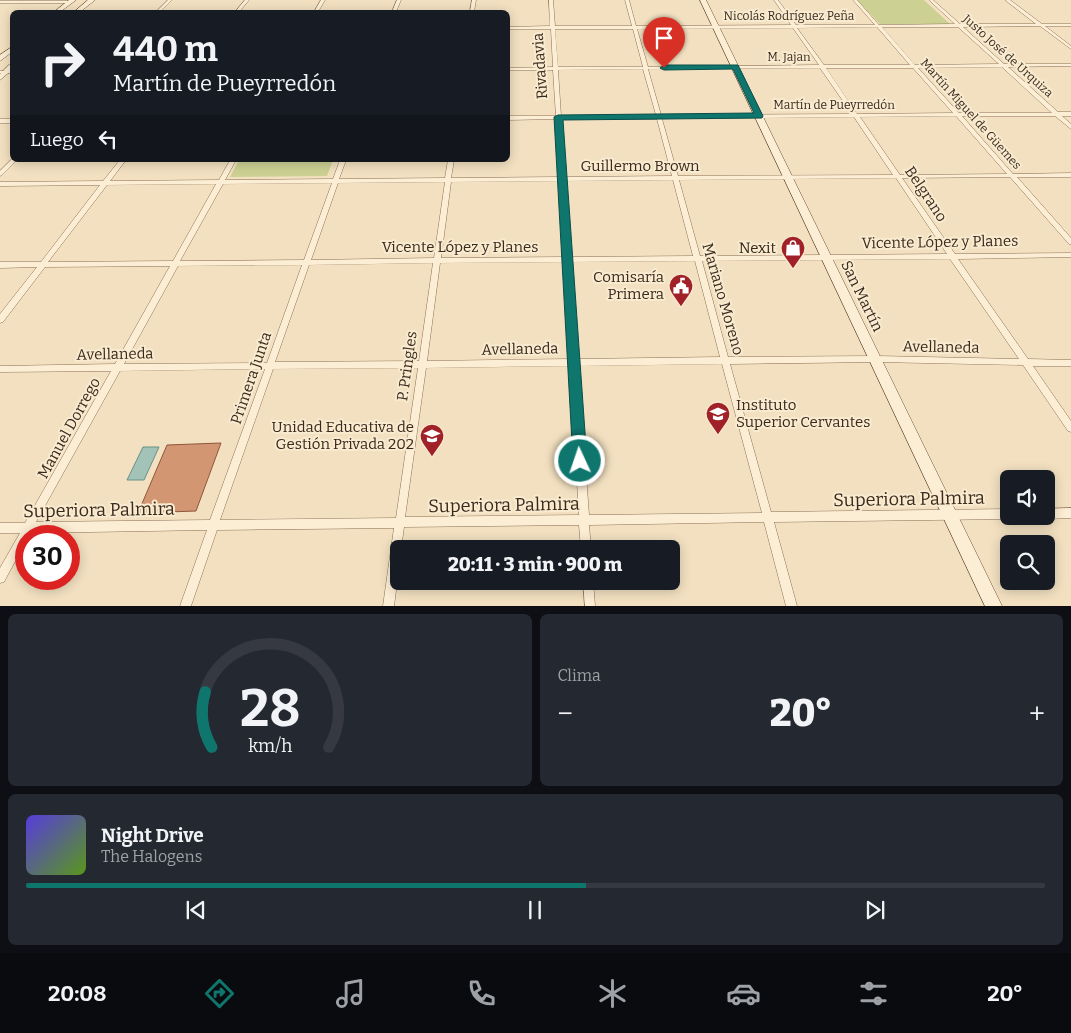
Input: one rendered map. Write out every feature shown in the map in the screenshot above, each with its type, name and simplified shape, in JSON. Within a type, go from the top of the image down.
[{"type":"main road","points":[[80,10],[92,0]]},
{"type":"main road","name":"San Martín","points":[[704,0],[994,606]]},
{"type":"main road","points":[[60,10],[72,1]]},
{"type":"main road","points":[[0,59],[10,51]]},
{"type":"main road","points":[[0,78],[8,71]]},
{"type":"street","points":[[160,10],[170,0]]},
{"type":"street","points":[[239,10],[247,0]]},
{"type":"street","name":"Rivadavia","points":[[551,0],[585,540]]},
{"type":"street","name":"Mariano Moreno","points":[[627,0],[792,606]]},
{"type":"street","name":"Belgrano","points":[[776,0],[858,115],[1071,428]]},
{"type":"street","name":"Martín Miguel de Güemes","points":[[855,0],[1071,242]]},
{"type":"street","name":"Justo José de Urquiza","points":[[931,0],[1071,127]]},
{"type":"street","points":[[1007,0],[1071,48]]},
{"type":"street","points":[[3,1],[72,1]]},
{"type":"street","name":"Nicolás Rodríguez Peña","points":[[510,28],[1071,25]]},
{"type":"street","name":"M. Jajan","points":[[510,68],[1071,65]]},
{"type":"street","name":"Martín de Pueyrredón","points":[[510,118],[1071,114]]},
{"type":"street","points":[[0,174],[12,162]]},
{"type":"street","points":[[0,320],[120,162]]},
{"type":"street","name":"Manuel Dorrego","points":[[31,525],[232,162]]},
{"type":"street","name":"Primera Junta","points":[[185,606],[342,162]]},
{"type":"street","name":"P. Pringles","points":[[388,606],[451,162]]},
{"type":"street","name":"Guillermo Brown","points":[[0,184],[1071,175]]},
{"type":"street","name":"Vicente López y Planes","points":[[0,266],[436,260],[1071,255]]},
{"type":"street","name":"Avellaneda","points":[[0,369],[877,359],[1071,363]]},
{"type":"street","name":"Superiora Palmira","points":[[80,527],[1000,514]]},
{"type":"street","points":[[1055,514],[1071,514]]},
{"type":"street","name":"Superiora Palmira","points":[[0,528],[15,528]]},
{"type":"street","name":"Manuel Dorrego","points":[[0,578],[15,552]]},
{"type":"street","points":[[589,590],[590,606]]},
{"type":"green space","points":[[857,0],[924,0],[950,24],[880,24]]},
{"type":"green space","points":[[238,162],[332,162],[327,176],[230,177]]},
{"type":"water","points":[[143,447],[159,447],[144,480],[127,480]]},
{"type":"building","points":[[221,443],[196,511],[138,513],[167,445]]},
{"type":"place","name":"Nexit","points":[[793,269]]},
{"type":"place","name":"Comisaría Primera","points":[[681,307]]},
{"type":"place","name":"Instituto Superior Cervantes","points":[[718,435]]},
{"type":"place","name":"Unidad Educativa de Gestión Privada 202","points":[[432,457]]},
{"type":"route","points":[[580,461],[558,117],[759,116],[736,67],[664,68]]}]
